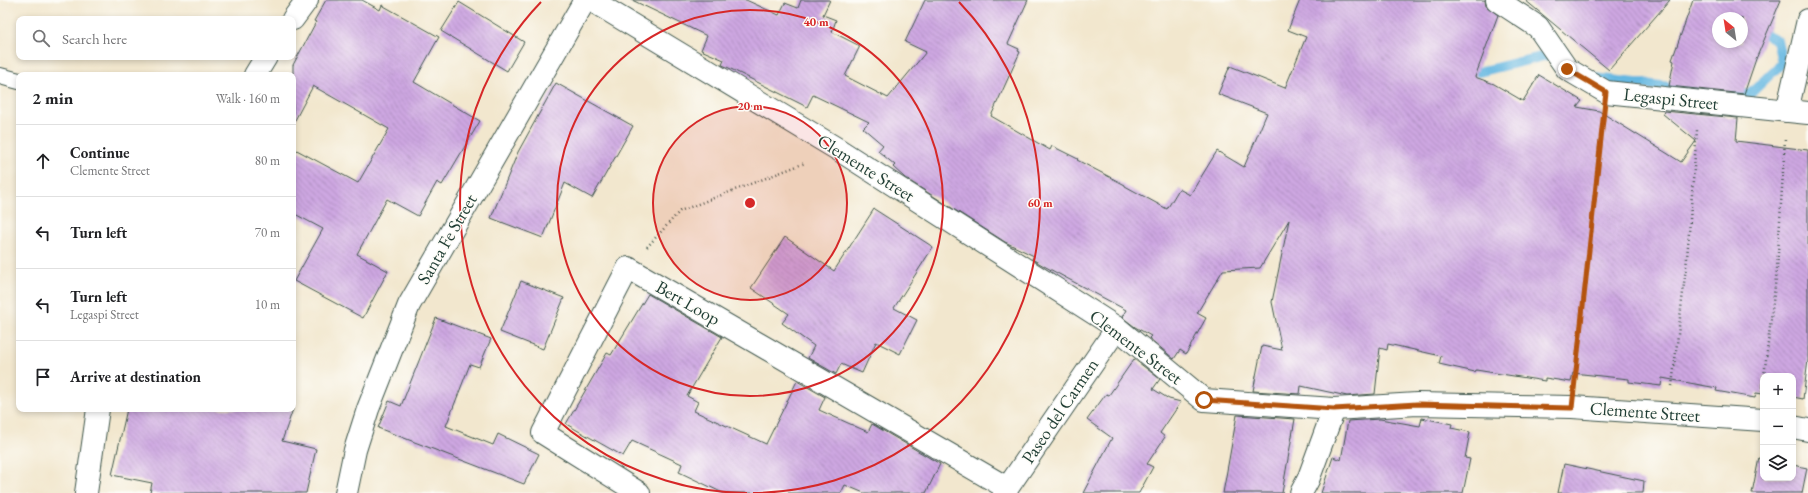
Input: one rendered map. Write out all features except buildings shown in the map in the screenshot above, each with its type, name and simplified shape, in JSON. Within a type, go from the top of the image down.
[{"type":"street","points":[[295,16],[307,0]]},
{"type":"street","name":"Santa Fe Street","points":[[346,493],[354,450],[368,409],[409,305],[585,0]]},
{"type":"street","name":"Clemente Street","points":[[591,0],[839,150],[1117,328],[1204,400],[1334,409],[1417,404],[1572,408],[1669,412],[1760,420]]},
{"type":"street","name":"Legaspi Street","points":[[1497,0],[1538,28],[1567,69],[1606,92],[1808,112]]},
{"type":"street","points":[[1786,111],[1808,20]]},
{"type":"street","points":[[256,72],[264,60]]},
{"type":"street","points":[[628,268],[543,433],[639,493]]},
{"type":"street","name":"Bert Loop","points":[[628,268],[1006,490]]},
{"type":"street","name":"Paseo del Carmen","points":[[1006,490],[1117,328]]},
{"type":"street","points":[[1301,493],[1308,480],[1334,409]]},
{"type":"street","points":[[86,493],[98,412]]},
{"type":"street","points":[[1796,428],[1808,430]]},
{"type":"lane","points":[[0,76],[16,80]]},
{"type":"path","points":[[1572,408],[1606,92]]},
{"type":"path","points":[[1669,412],[1687,258],[1700,102]]},
{"type":"path","points":[[1764,373],[1777,269],[1786,111]]},
{"type":"path","points":[[628,268],[680,211],[839,150]]},
{"type":"waterway","points":[[1594,78],[1749,95],[1782,63],[1777,40],[1761,32],[1757,26]]},
{"type":"waterway","points":[[1479,72],[1552,54]]},
{"type":"route","points":[[1204,400],[1334,409],[1417,404],[1572,408],[1606,92],[1567,69]]}]
